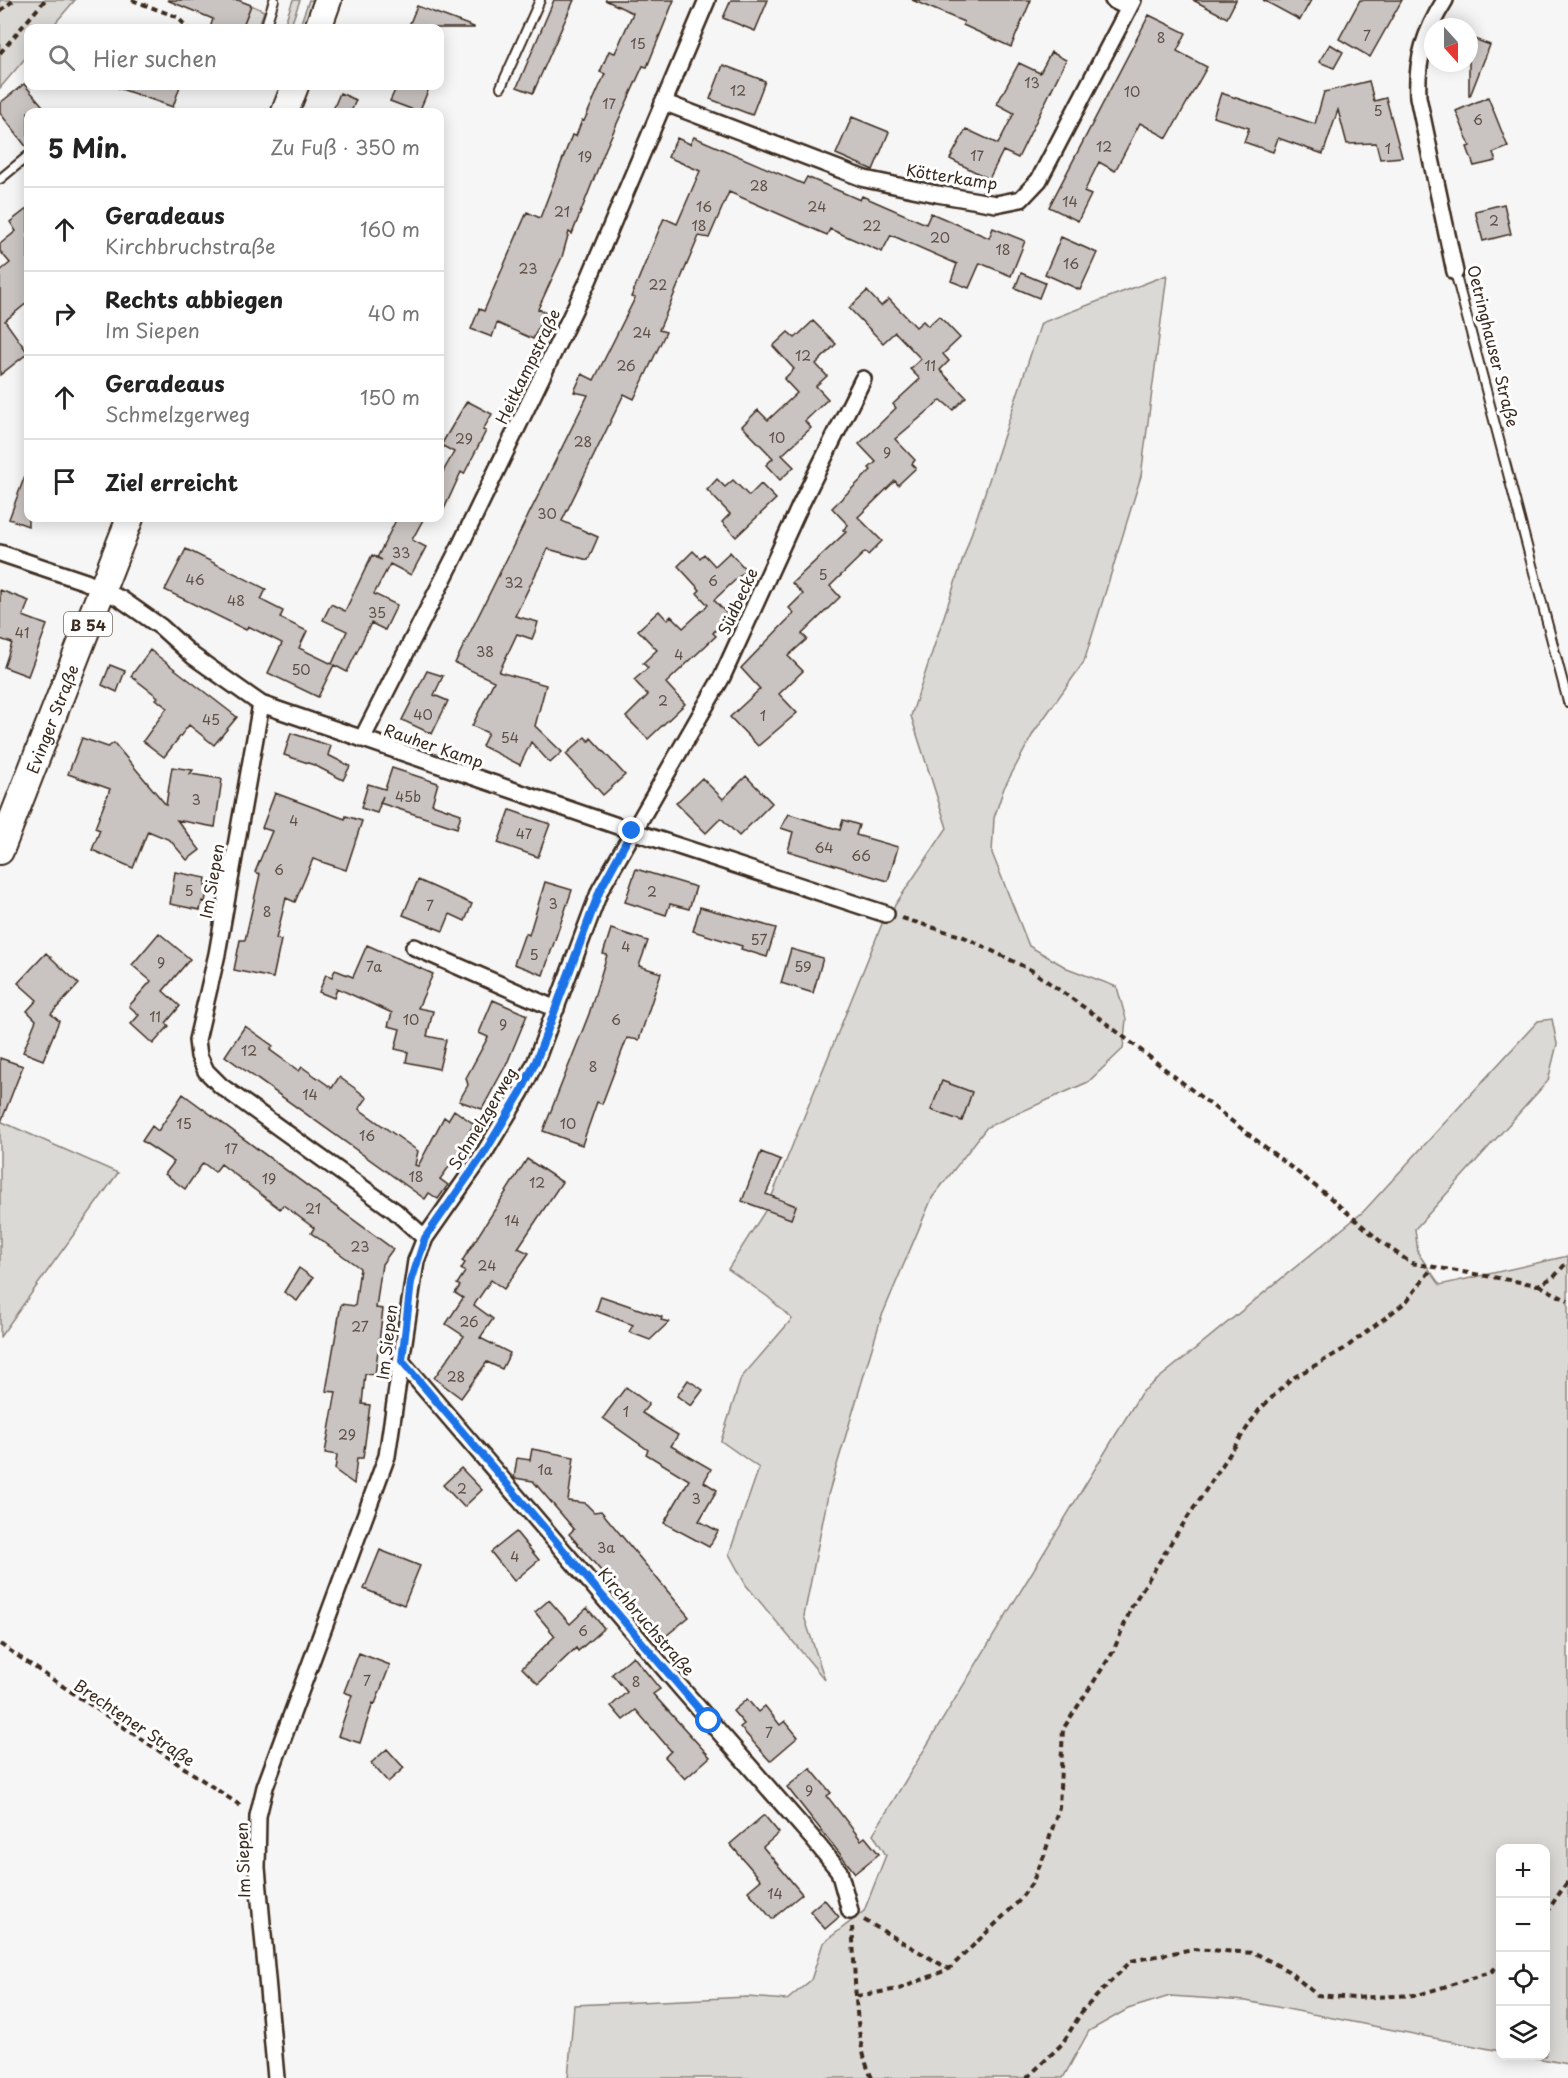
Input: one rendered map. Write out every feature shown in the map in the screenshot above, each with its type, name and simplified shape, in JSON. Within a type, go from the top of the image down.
[{"type":"main road","points":[[319,24],[328,0]]},
{"type":"main road","name":"Evinger Straße","points":[[0,850],[128,522]]},
{"type":"street","name":"Heitkampstraße","points":[[362,739],[458,550],[588,281],[707,0]]},
{"type":"street","points":[[1113,0],[1131,4]]},
{"type":"street","name":"Oetringhauser Straße","points":[[1444,0],[1429,27],[1421,49],[1417,74],[1420,106],[1455,272]]},
{"type":"street","name":"Kötterkamp","points":[[663,102],[865,179],[996,204],[1021,199],[1039,180],[1131,4]]},
{"type":"street","name":"Südbecke","points":[[632,831],[691,734],[722,677],[800,506],[862,379]]},
{"type":"street","name":"Rauher Kamp","points":[[0,553],[102,589],[160,627],[193,656],[261,704],[632,831],[886,914]]},
{"type":"street","name":"Im Siepen","points":[[261,704],[216,954],[197,1040],[199,1056],[206,1071],[221,1086],[395,1211],[425,1238],[411,1282],[402,1361],[387,1456],[265,1787],[258,1816],[258,1868],[276,2078]]},
{"type":"street","name":"Schmelzgerweg","points":[[425,1238],[483,1155],[521,1092],[556,1009],[600,890],[632,831]]},
{"type":"street","points":[[414,947],[556,1009]]},
{"type":"street","name":"Kirchbruchstraße","points":[[402,1361],[813,1839],[839,1871],[850,1911]]},
{"type":"lane","points":[[266,24],[274,0]]},
{"type":"lane","points":[[501,87],[540,0]]},
{"type":"lane","points":[[0,178],[24,159]]},
{"type":"lane","name":"Oetringhauser Straße","points":[[1455,272],[1568,702]]},
{"type":"path","points":[[0,11],[14,0]]},
{"type":"path","points":[[25,24],[45,0]]},
{"type":"path","points":[[132,0],[177,17],[184,24]]},
{"type":"path","points":[[0,53],[24,25]]},
{"type":"path","points":[[886,914],[964,937],[1031,970],[1102,1020],[1318,1188],[1380,1241],[1412,1263],[1538,1285],[1568,1301]]},
{"type":"path","points":[[1538,1285],[1554,1277],[1568,1261]]},
{"type":"path","points":[[857,1996],[899,1989],[949,1969],[998,1924],[1032,1883],[1044,1856],[1059,1807],[1063,1729],[1113,1652],[1132,1606],[1172,1541],[1259,1410],[1291,1379],[1344,1348],[1407,1302],[1433,1267]]},
{"type":"path","name":"Brechtener Straße","points":[[0,1644],[225,1797],[258,1816]]},
{"type":"path","points":[[1550,1906],[1568,1881]]},
{"type":"path","points":[[850,1911],[949,1969]]},
{"type":"path","points":[[850,1911],[865,2064],[872,2078]]},
{"type":"path","points":[[1027,2078],[1062,2044],[1083,2010],[1131,1961],[1193,1949],[1255,1953],[1288,1971],[1317,1995],[1354,1998],[1419,1995],[1491,1972],[1496,1968]]},
{"type":"path","points":[[1033,2078],[1034,2072]]},
{"type":"shaded area","points":[[0,0],[75,0],[54,24],[24,24],[24,60],[0,88]]},
{"type":"shaded area","points":[[293,0],[300,0],[291,24],[284,24]]},
{"type":"shaded area","points":[[309,0],[314,0],[305,24],[300,24]]},
{"type":"shaded area","points":[[251,5],[264,11],[259,24],[244,24]]},
{"type":"shaded area","points":[[1167,275],[1141,476],[1084,662],[1034,732],[1004,788],[994,818],[992,853],[1029,946],[1067,968],[1117,987],[1126,1019],[1123,1049],[1088,1082],[987,1127],[932,1198],[881,1318],[828,1495],[804,1616],[825,1680],[746,1585],[729,1554],[759,1468],[721,1441],[741,1378],[792,1319],[768,1297],[728,1269],[767,1208],[886,914],[889,914],[947,828],[911,716],[1041,323]]},
{"type":"shaded area","points":[[1552,1019],[1557,1044],[1548,1081],[1415,1229],[1418,1253],[1440,1285],[1568,1256],[1568,2064],[1547,2060],[1550,2060],[1550,1844],[1496,1844],[1496,2050],[1246,2001],[1170,1996],[1128,2009],[1089,2031],[1063,2078],[568,2078],[574,2005],[747,1997],[787,2000],[811,1980],[823,1943],[864,1911],[886,1855],[873,1834],[1141,1393],[1363,1212],[1538,1021]]},
{"type":"shaded area","points":[[0,1121],[118,1173],[0,1337]]},
{"type":"building","points":[[167,0],[238,0],[251,5],[244,24],[211,24],[213,19]]},
{"type":"building","points":[[554,0],[574,0],[533,93],[517,87]]},
{"type":"building","points":[[605,0],[674,0],[647,67],[643,66],[606,148],[572,234],[569,232],[562,257],[538,309],[545,312],[533,339],[497,323],[492,337],[471,329],[479,309],[484,311],[527,212],[540,218],[572,135],[576,136],[605,74],[600,72],[609,51],[615,53],[633,13]]},
{"type":"building","points":[[731,0],[768,0],[755,31],[723,18]]},
{"type":"building","points":[[912,0],[1031,0],[1011,47],[963,25],[964,22]]},
{"type":"building","points":[[1193,0],[1236,0],[1227,18]]},
{"type":"building","points":[[1263,0],[1311,0],[1300,20]]},
{"type":"building","points":[[1360,0],[1402,0],[1370,57],[1339,39]]},
{"type":"building","points":[[417,6],[474,28],[444,28],[444,24],[410,24]]},
{"type":"building","points":[[1149,15],[1186,33],[1177,51],[1207,67],[1167,138],[1140,123],[1115,171],[1099,162],[1084,192],[1091,195],[1078,221],[1049,207]]},
{"type":"building","points":[[1478,40],[1490,45],[1469,96],[1469,72],[1478,72]]},
{"type":"building","points":[[1330,44],[1343,52],[1334,68],[1319,62]]},
{"type":"building","points":[[1051,52],[1066,60],[1018,158],[1003,151],[989,179],[950,159],[966,129],[998,144],[1014,113],[997,104],[1019,63],[1040,73]]},
{"type":"building","points":[[723,65],[765,81],[752,115],[710,99]]},
{"type":"building","points":[[1369,81],[1374,101],[1386,98],[1402,157],[1380,159],[1376,143],[1347,144],[1338,110],[1323,154],[1278,138],[1273,152],[1244,142],[1249,128],[1213,117],[1221,93],[1315,124],[1324,92]]},
{"type":"building","points":[[24,84],[24,90],[29,90],[45,108],[24,108],[24,144],[0,113],[0,103]]},
{"type":"building","points":[[124,90],[179,90],[173,107]]},
{"type":"building","points":[[395,90],[428,90],[421,108],[408,108],[390,101]]},
{"type":"building","points":[[340,93],[356,100],[353,108],[334,108]]},
{"type":"building","points":[[1488,97],[1508,147],[1493,153],[1496,161],[1474,166],[1467,147],[1470,146],[1456,111]]},
{"type":"building","points":[[852,117],[889,132],[873,170],[836,154]]},
{"type":"building","points":[[694,137],[803,184],[807,177],[860,200],[862,196],[926,224],[931,213],[989,238],[993,228],[1025,241],[1011,276],[980,263],[969,288],[951,281],[957,264],[891,235],[882,252],[830,229],[827,235],[729,192],[709,238],[699,236],[659,330],[666,332],[634,399],[624,394],[562,521],[598,537],[588,560],[548,549],[515,616],[538,622],[532,639],[517,634],[499,672],[546,685],[535,726],[562,752],[550,763],[531,742],[520,765],[482,746],[488,733],[472,726],[494,681],[455,663],[588,395],[574,392],[582,374],[594,380],[635,298],[631,297],[664,218],[677,224],[700,171],[668,157],[677,138],[690,144]]},
{"type":"building","points":[[1504,204],[1511,234],[1483,241],[1475,211]]},
{"type":"building","points":[[24,211],[24,305],[5,321],[24,347],[24,356],[0,375],[0,271],[10,263],[0,251],[0,244],[16,231],[10,222]]},
{"type":"building","points":[[1061,237],[1097,253],[1080,290],[1045,274]]},
{"type":"building","points":[[1021,273],[1045,283],[1039,298],[1015,288]]},
{"type":"building","points":[[867,291],[881,306],[889,299],[916,327],[923,321],[928,326],[939,316],[960,338],[943,354],[949,361],[940,370],[966,397],[953,410],[941,400],[895,439],[915,460],[912,464],[916,468],[898,485],[895,481],[858,517],[882,541],[868,555],[865,552],[830,586],[840,597],[802,634],[807,639],[788,656],[803,671],[779,694],[797,713],[758,746],[730,717],[760,689],[741,668],[794,613],[789,608],[803,594],[792,583],[846,532],[843,530],[848,525],[832,508],[871,470],[869,468],[876,462],[859,444],[896,408],[893,404],[920,379],[910,369],[921,359],[895,332],[883,343],[849,308]]},
{"type":"building","points":[[813,321],[836,344],[816,364],[827,376],[816,386],[828,399],[805,421],[811,428],[782,455],[794,467],[780,480],[766,465],[773,458],[742,426],[758,410],[768,420],[797,393],[784,379],[794,369],[773,346],[788,332],[795,338]]},
{"type":"building","points":[[467,401],[492,414],[483,430],[486,431],[464,474],[461,472],[444,509],[444,470],[454,452],[444,447],[444,440]]},
{"type":"building","points":[[24,478],[24,522],[28,522],[28,526],[9,519]]},
{"type":"building","points":[[717,479],[725,487],[733,480],[749,496],[761,484],[776,499],[736,537],[722,522],[730,514],[707,490]]},
{"type":"building","points":[[395,522],[422,522],[412,540],[426,547],[411,575],[390,564],[374,594],[397,605],[385,630],[371,623],[347,672],[334,665],[318,697],[268,673],[282,643],[248,626],[246,630],[165,590],[186,549],[266,589],[261,600],[283,611],[280,618],[307,631],[299,648],[332,664],[347,631],[323,620],[331,604],[345,611],[372,555],[377,558]]},
{"type":"building","points":[[693,551],[700,558],[704,554],[715,566],[730,552],[746,570],[714,600],[728,615],[713,633],[716,636],[666,683],[685,704],[648,739],[626,717],[648,695],[634,680],[648,668],[643,663],[657,650],[638,630],[659,611],[667,620],[671,616],[683,628],[708,605],[697,593],[700,590],[678,566]]},
{"type":"building","points":[[0,590],[29,601],[23,616],[47,625],[28,676],[4,667],[12,643],[0,639]]},
{"type":"building","points":[[150,650],[237,717],[214,745],[189,725],[164,757],[143,741],[167,708],[156,699],[158,697],[131,676]]},
{"type":"building","points":[[110,665],[125,671],[117,692],[102,685]]},
{"type":"building","points":[[427,671],[443,676],[434,695],[448,701],[432,734],[402,720]]},
{"type":"building","points":[[291,733],[331,746],[328,755],[350,766],[343,780],[314,765],[284,755]]},
{"type":"building","points":[[585,737],[589,741],[591,738],[625,775],[603,795],[566,754]]},
{"type":"building","points":[[82,738],[108,747],[114,743],[166,805],[172,767],[193,770],[190,774],[222,779],[215,827],[177,820],[200,850],[187,860],[170,840],[148,831],[133,868],[92,850],[100,830],[95,828],[110,789],[68,774]]},
{"type":"building","points":[[392,768],[438,783],[432,804],[461,814],[457,828],[380,803],[377,813],[361,808],[368,784],[385,789]]},
{"type":"building","points":[[746,776],[772,803],[739,836],[721,818],[706,833],[676,803],[702,778],[723,799]]},
{"type":"building","points":[[275,793],[345,819],[346,816],[362,821],[346,870],[313,859],[295,902],[286,898],[276,939],[281,940],[273,978],[234,970],[240,940],[245,940],[260,874],[255,872],[272,831],[262,828]]},
{"type":"building","points":[[510,810],[550,824],[538,857],[498,843]]},
{"type":"building","points":[[789,814],[840,830],[843,820],[859,825],[856,835],[898,847],[888,881],[788,851],[793,832],[781,828]]},
{"type":"building","points":[[636,869],[696,887],[689,909],[670,904],[666,915],[625,902]]},
{"type":"building","points":[[175,872],[206,878],[205,886],[208,886],[205,902],[202,901],[200,910],[170,904]]},
{"type":"building","points":[[418,880],[472,904],[465,921],[450,914],[443,931],[403,915]]},
{"type":"building","points":[[545,882],[572,890],[543,975],[514,964],[525,933],[529,935]]},
{"type":"building","points":[[700,907],[776,928],[767,957],[741,949],[742,946],[693,931]]},
{"type":"building","points":[[611,929],[648,941],[639,966],[661,973],[639,1040],[627,1038],[602,1104],[597,1102],[582,1145],[543,1131],[589,1014],[607,955],[603,954]]},
{"type":"building","points":[[159,933],[190,959],[163,991],[180,1006],[166,1023],[169,1026],[153,1044],[131,1024],[139,1015],[129,1006],[151,981],[132,965]]},
{"type":"building","points":[[367,945],[433,974],[418,1008],[433,1011],[427,1036],[446,1040],[439,1069],[406,1062],[408,1052],[395,1049],[400,1029],[388,1026],[392,1013],[337,988],[334,998],[319,992],[326,974],[332,977],[335,970],[353,977]]},
{"type":"building","points":[[791,949],[823,958],[813,993],[781,983]]},
{"type":"building","points":[[46,953],[79,984],[51,1014],[59,1021],[43,1060],[23,1052],[36,1020],[27,1011],[37,1000],[18,983]]},
{"type":"building","points":[[493,1000],[527,1015],[508,1061],[482,1109],[459,1101],[468,1085],[466,1078],[488,1037],[479,1033]]},
{"type":"building","points":[[245,1026],[273,1046],[270,1050],[299,1071],[302,1067],[332,1088],[339,1077],[356,1089],[367,1098],[359,1109],[418,1151],[415,1165],[418,1166],[444,1117],[448,1120],[454,1110],[474,1124],[468,1134],[471,1137],[440,1179],[448,1185],[438,1199],[429,1193],[425,1199],[225,1056]]},
{"type":"building","points":[[0,1058],[23,1066],[1,1122],[0,1122]]},
{"type":"building","points":[[942,1081],[972,1092],[962,1121],[931,1110]]},
{"type":"building","points":[[183,1094],[393,1249],[382,1264],[376,1308],[383,1309],[375,1375],[365,1374],[362,1404],[370,1405],[363,1458],[357,1458],[354,1484],[335,1470],[337,1455],[325,1453],[336,1392],[326,1391],[341,1304],[355,1306],[360,1268],[311,1233],[314,1228],[283,1205],[280,1209],[221,1164],[215,1172],[203,1163],[185,1189],[165,1174],[174,1162],[142,1141],[152,1126],[158,1131]]},
{"type":"building","points":[[761,1152],[781,1160],[766,1194],[796,1206],[791,1219],[742,1201]]},
{"type":"building","points":[[527,1159],[562,1182],[518,1248],[529,1253],[504,1289],[491,1280],[474,1305],[493,1319],[480,1338],[510,1353],[502,1369],[487,1362],[461,1398],[434,1378],[464,1336],[446,1324],[463,1298],[455,1293],[460,1286],[457,1284],[465,1272],[461,1269],[465,1263],[462,1261]]},
{"type":"building","points":[[299,1268],[313,1278],[297,1301],[284,1292]]},
{"type":"building","points":[[601,1296],[662,1317],[661,1320],[669,1322],[650,1340],[629,1332],[633,1325],[596,1311]]},
{"type":"building","points":[[688,1380],[703,1390],[691,1406],[677,1396]]},
{"type":"building","points":[[626,1387],[649,1404],[642,1413],[678,1435],[671,1446],[711,1469],[704,1482],[717,1490],[699,1521],[718,1531],[709,1547],[664,1523],[689,1480],[646,1454],[648,1450],[603,1418]]},
{"type":"building","points":[[532,1449],[574,1457],[568,1501],[585,1503],[594,1512],[601,1511],[689,1617],[661,1640],[569,1534],[574,1529],[533,1481],[514,1478],[517,1458],[530,1460]]},
{"type":"building","points":[[461,1468],[482,1490],[464,1507],[443,1485]]},
{"type":"building","points":[[516,1532],[539,1560],[514,1581],[491,1552]]},
{"type":"building","points":[[380,1550],[420,1566],[404,1605],[364,1589]]},
{"type":"building","points":[[549,1600],[570,1624],[587,1608],[604,1628],[578,1651],[576,1648],[538,1684],[522,1668],[555,1636],[535,1612]]},
{"type":"building","points":[[359,1653],[390,1665],[375,1704],[373,1703],[360,1743],[338,1736],[352,1695],[344,1692]]},
{"type":"building","points":[[633,1656],[660,1689],[653,1694],[710,1757],[685,1779],[665,1757],[671,1751],[636,1710],[623,1720],[611,1706],[627,1692],[612,1674]]},
{"type":"building","points":[[747,1699],[758,1712],[765,1706],[780,1725],[785,1721],[798,1737],[770,1761],[740,1727],[744,1724],[733,1711]]},
{"type":"building","points":[[387,1749],[404,1768],[388,1782],[371,1763]]},
{"type":"building","points":[[810,1768],[831,1793],[827,1796],[861,1840],[865,1837],[879,1854],[855,1873],[787,1787]]},
{"type":"building","points":[[764,1815],[779,1833],[763,1847],[802,1894],[772,1919],[748,1891],[761,1880],[730,1844]]},
{"type":"building","points":[[824,1899],[839,1917],[825,1929],[810,1911]]},
{"type":"route","points":[[632,831],[600,890],[536,1061],[521,1092],[483,1155],[425,1238],[411,1282],[402,1361],[709,1721]]}]
